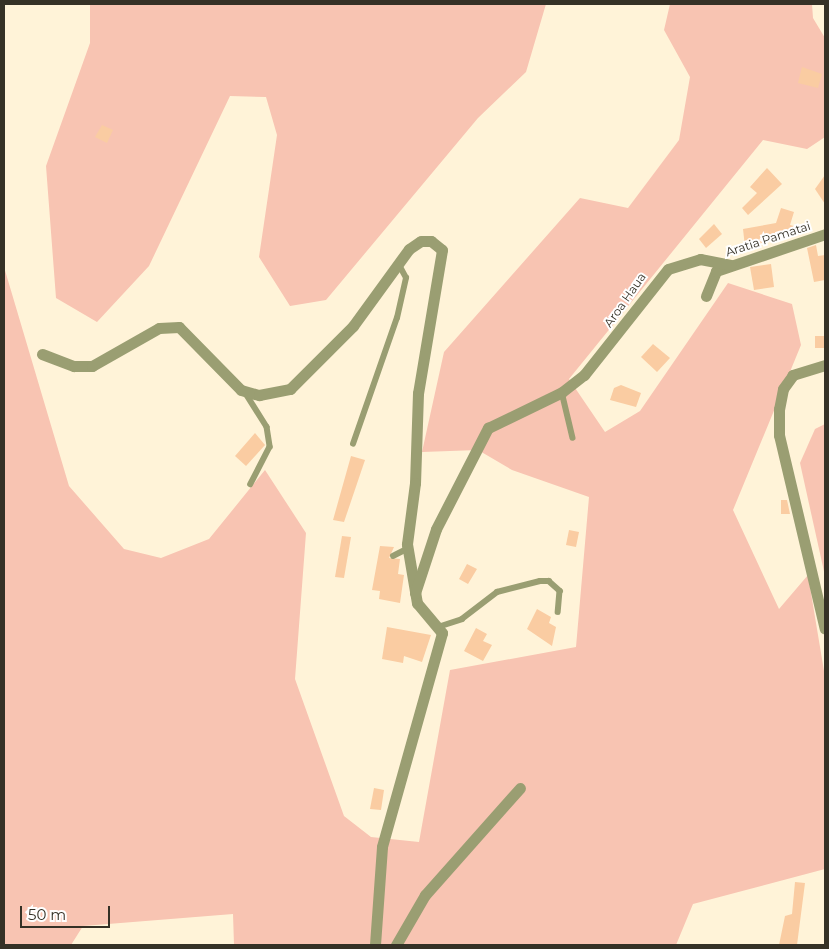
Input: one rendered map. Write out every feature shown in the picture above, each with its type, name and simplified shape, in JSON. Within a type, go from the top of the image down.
[{"type":"street","name":"Aratia Pamatai","points":[[706,296],[716,271],[730,264],[825,234]]},
{"type":"street","points":[[42,354],[74,366],[92,366],[159,328],[179,327],[243,390],[271,393],[304,379],[400,266],[409,249],[421,240],[435,242],[442,250],[418,393],[417,464],[407,549],[414,594],[438,626],[441,643],[382,847],[374,945]]},
{"type":"street","name":"Aroa Haua","points":[[414,594],[436,529],[488,428],[562,392],[584,375],[632,319],[658,276],[688,259],[730,264]]},
{"type":"street","points":[[825,365],[793,375],[783,389],[778,409],[779,435],[825,629]]},
{"type":"street","points":[[396,945],[425,895],[520,788]]},
{"type":"lane","points":[[353,444],[397,318],[406,278],[400,266]]},
{"type":"lane","points":[[243,390],[267,426],[270,447],[251,484]]},
{"type":"lane","points":[[562,392],[572,438]]},
{"type":"lane","points":[[393,556],[407,549]]},
{"type":"lane","points":[[438,626],[462,619],[497,592],[540,581],[548,581],[560,591],[558,612]]},
{"type":"shaded area","points":[[90,4],[546,4],[526,72],[478,118],[326,300],[290,306],[259,257],[277,135],[266,97],[230,96],[149,266],[97,322],[56,298],[46,166],[90,43]]},
{"type":"shaded area","points":[[670,4],[812,4],[813,18],[825,38],[825,137],[807,149],[763,140],[569,379],[605,432],[640,411],[728,283],[792,304],[801,345],[733,510],[779,609],[808,575],[825,677],[825,869],[693,904],[676,945],[234,945],[233,914],[83,926],[71,945],[4,945],[4,267],[69,486],[124,549],[161,558],[209,539],[265,470],[306,533],[295,679],[344,816],[371,837],[419,842],[450,670],[576,647],[589,497],[512,470],[478,450],[422,452],[444,352],[580,198],[628,208],[679,140],[690,77],[664,30]]},
{"type":"shaded area","points":[[825,424],[825,576],[800,463],[815,429]]},
{"type":"building","points":[[802,67],[822,74],[818,88],[798,83]]},
{"type":"building","points":[[102,125],[113,130],[107,143],[95,137]]},
{"type":"building","points":[[767,168],[782,184],[748,215],[742,208],[757,193],[750,187]]},
{"type":"building","points":[[825,175],[825,204],[815,189]]},
{"type":"building","points":[[781,208],[794,212],[790,225],[801,228],[799,235],[745,247],[743,229],[776,223]]},
{"type":"building","points":[[714,224],[722,234],[706,248],[699,239]]},
{"type":"building","points":[[816,245],[818,256],[825,255],[825,280],[814,282],[807,248]]},
{"type":"building","points":[[771,264],[774,287],[754,290],[750,267]]},
{"type":"building","points":[[815,336],[825,336],[825,348],[815,348]]},
{"type":"building","points":[[653,344],[670,358],[657,372],[641,357]]},
{"type":"building","points":[[621,385],[641,393],[636,407],[610,400],[614,388]]},
{"type":"building","points":[[255,433],[265,445],[246,466],[235,456]]},
{"type":"building","points":[[351,456],[365,460],[344,522],[333,520]]},
{"type":"building","points":[[781,500],[787,500],[790,514],[781,514]]},
{"type":"building","points":[[569,530],[579,532],[576,547],[566,545]]},
{"type":"building","points":[[342,536],[351,537],[344,578],[335,577]]},
{"type":"building","points":[[380,546],[394,547],[389,558],[400,559],[398,574],[404,575],[400,603],[379,599],[380,591],[372,590]]},
{"type":"building","points":[[467,564],[477,569],[468,584],[459,579]]},
{"type":"building","points":[[537,609],[551,617],[549,623],[556,627],[552,646],[527,629]]},
{"type":"building","points":[[387,627],[431,635],[422,662],[404,656],[403,663],[382,659]]},
{"type":"building","points":[[476,628],[487,634],[483,641],[492,645],[483,661],[464,651]]},
{"type":"building","points":[[374,788],[384,790],[381,810],[370,809]]},
{"type":"building","points":[[795,882],[805,883],[797,945],[779,945],[785,916],[792,914]]}]
